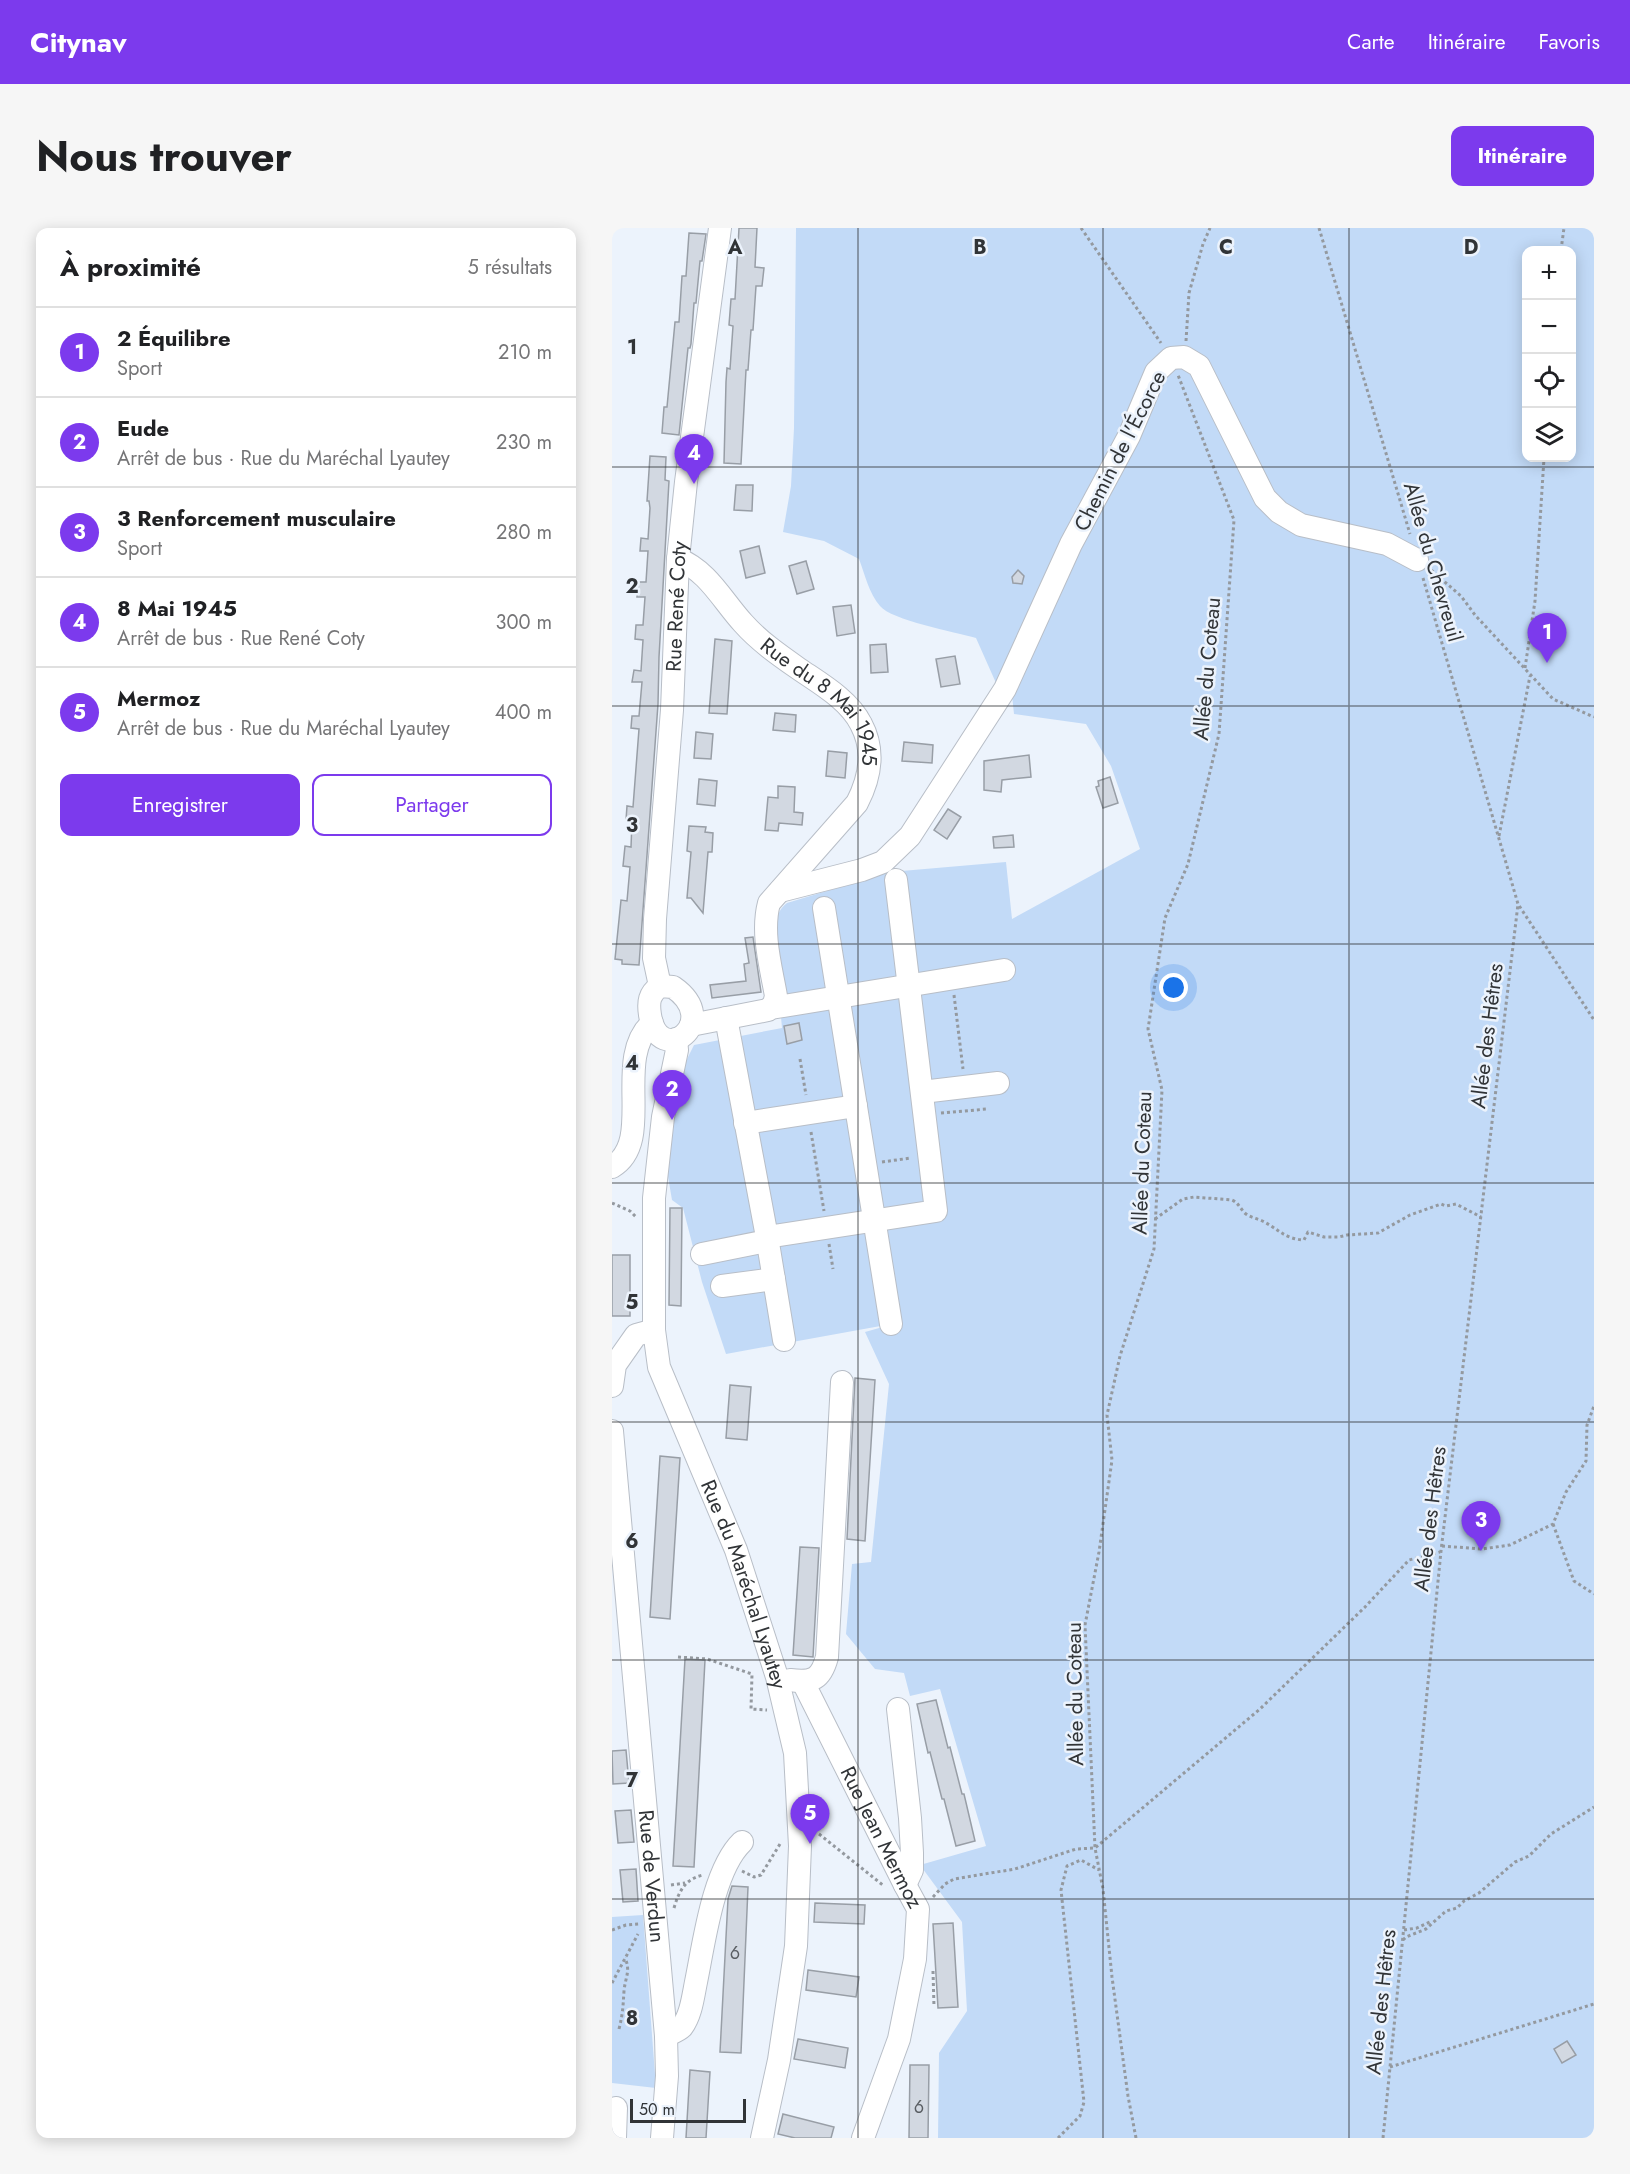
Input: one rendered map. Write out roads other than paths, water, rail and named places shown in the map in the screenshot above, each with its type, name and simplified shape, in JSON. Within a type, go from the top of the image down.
[{"type":"street","name":"Rue René Coty","points":[[660,986],[654,958],[655,919],[672,710],[678,559],[720,228]]},
{"type":"street","name":"Chemin de l'Écorce","points":[[780,891],[862,870],[883,862],[910,836],[1005,689],[1071,544],[1129,436],[1156,372],[1178,358],[1199,366],[1265,498],[1279,512],[1301,525],[1387,544],[1417,560]]},
{"type":"street","name":"Rue du 8 Mai 1945","points":[[678,559],[700,571],[743,623],[764,644],[827,688],[850,709],[861,724],[867,741],[870,761],[866,785],[857,803],[769,903],[765,916],[776,996],[771,1008]]},
{"type":"street","points":[[702,1254],[767,1239],[936,1211],[896,880]]},
{"type":"street","points":[[824,908],[891,1324]]},
{"type":"street","points":[[684,1032],[692,1012],[688,1001],[673,987],[660,986],[653,991],[649,1006],[656,1032],[668,1040],[684,1032],[726,1018],[768,1011],[771,1008],[1004,970]]},
{"type":"street","points":[[726,1018],[784,1340]]},
{"type":"street","points":[[612,1167],[621,1157],[627,1144],[615,1093],[615,1067],[621,1050],[632,1033],[652,1023]]},
{"type":"street","name":"Rue du Maréchal Lyautey","points":[[684,1032],[677,1050],[663,1117],[657,1165],[654,1228],[654,1330],[659,1367],[736,1550],[777,1677],[795,1754],[799,1829],[796,1946],[779,2060],[762,2138]]},
{"type":"street","points":[[922,1092],[998,1083]]},
{"type":"street","points":[[745,1123],[856,1106]]},
{"type":"street","points":[[722,1287],[774,1279]]},
{"type":"street","points":[[612,1386],[615,1365],[636,1335],[654,1330]]},
{"type":"street","points":[[777,1677],[803,1682],[814,1678],[823,1672],[827,1657],[842,1382]]},
{"type":"street","name":"Rue de Verdun","points":[[612,1431],[666,2036],[667,2076],[662,2138]]},
{"type":"street","name":"Rue Jean Mermoz","points":[[803,1682],[918,1909],[915,1959],[899,2038],[863,2138]]},
{"type":"street","points":[[898,1709],[912,1853],[912,1870],[905,1886]]},
{"type":"street","points":[[666,2036],[681,2028],[689,2013],[709,1917],[719,1884],[728,1863],[742,1842]]},
{"type":"street","points":[[615,2138],[616,2108]]},
{"type":"place","name":"8 Mai 1945","points":[[694,484]]},
{"type":"place","name":"2 Équilibre","points":[[1547,663]]},
{"type":"place","name":"Eude","points":[[672,1120]]},
{"type":"place","name":"3 Renforcement musculaire","points":[[1481,1551]]},
{"type":"place","name":"Mermoz","points":[[810,1844]]}]
